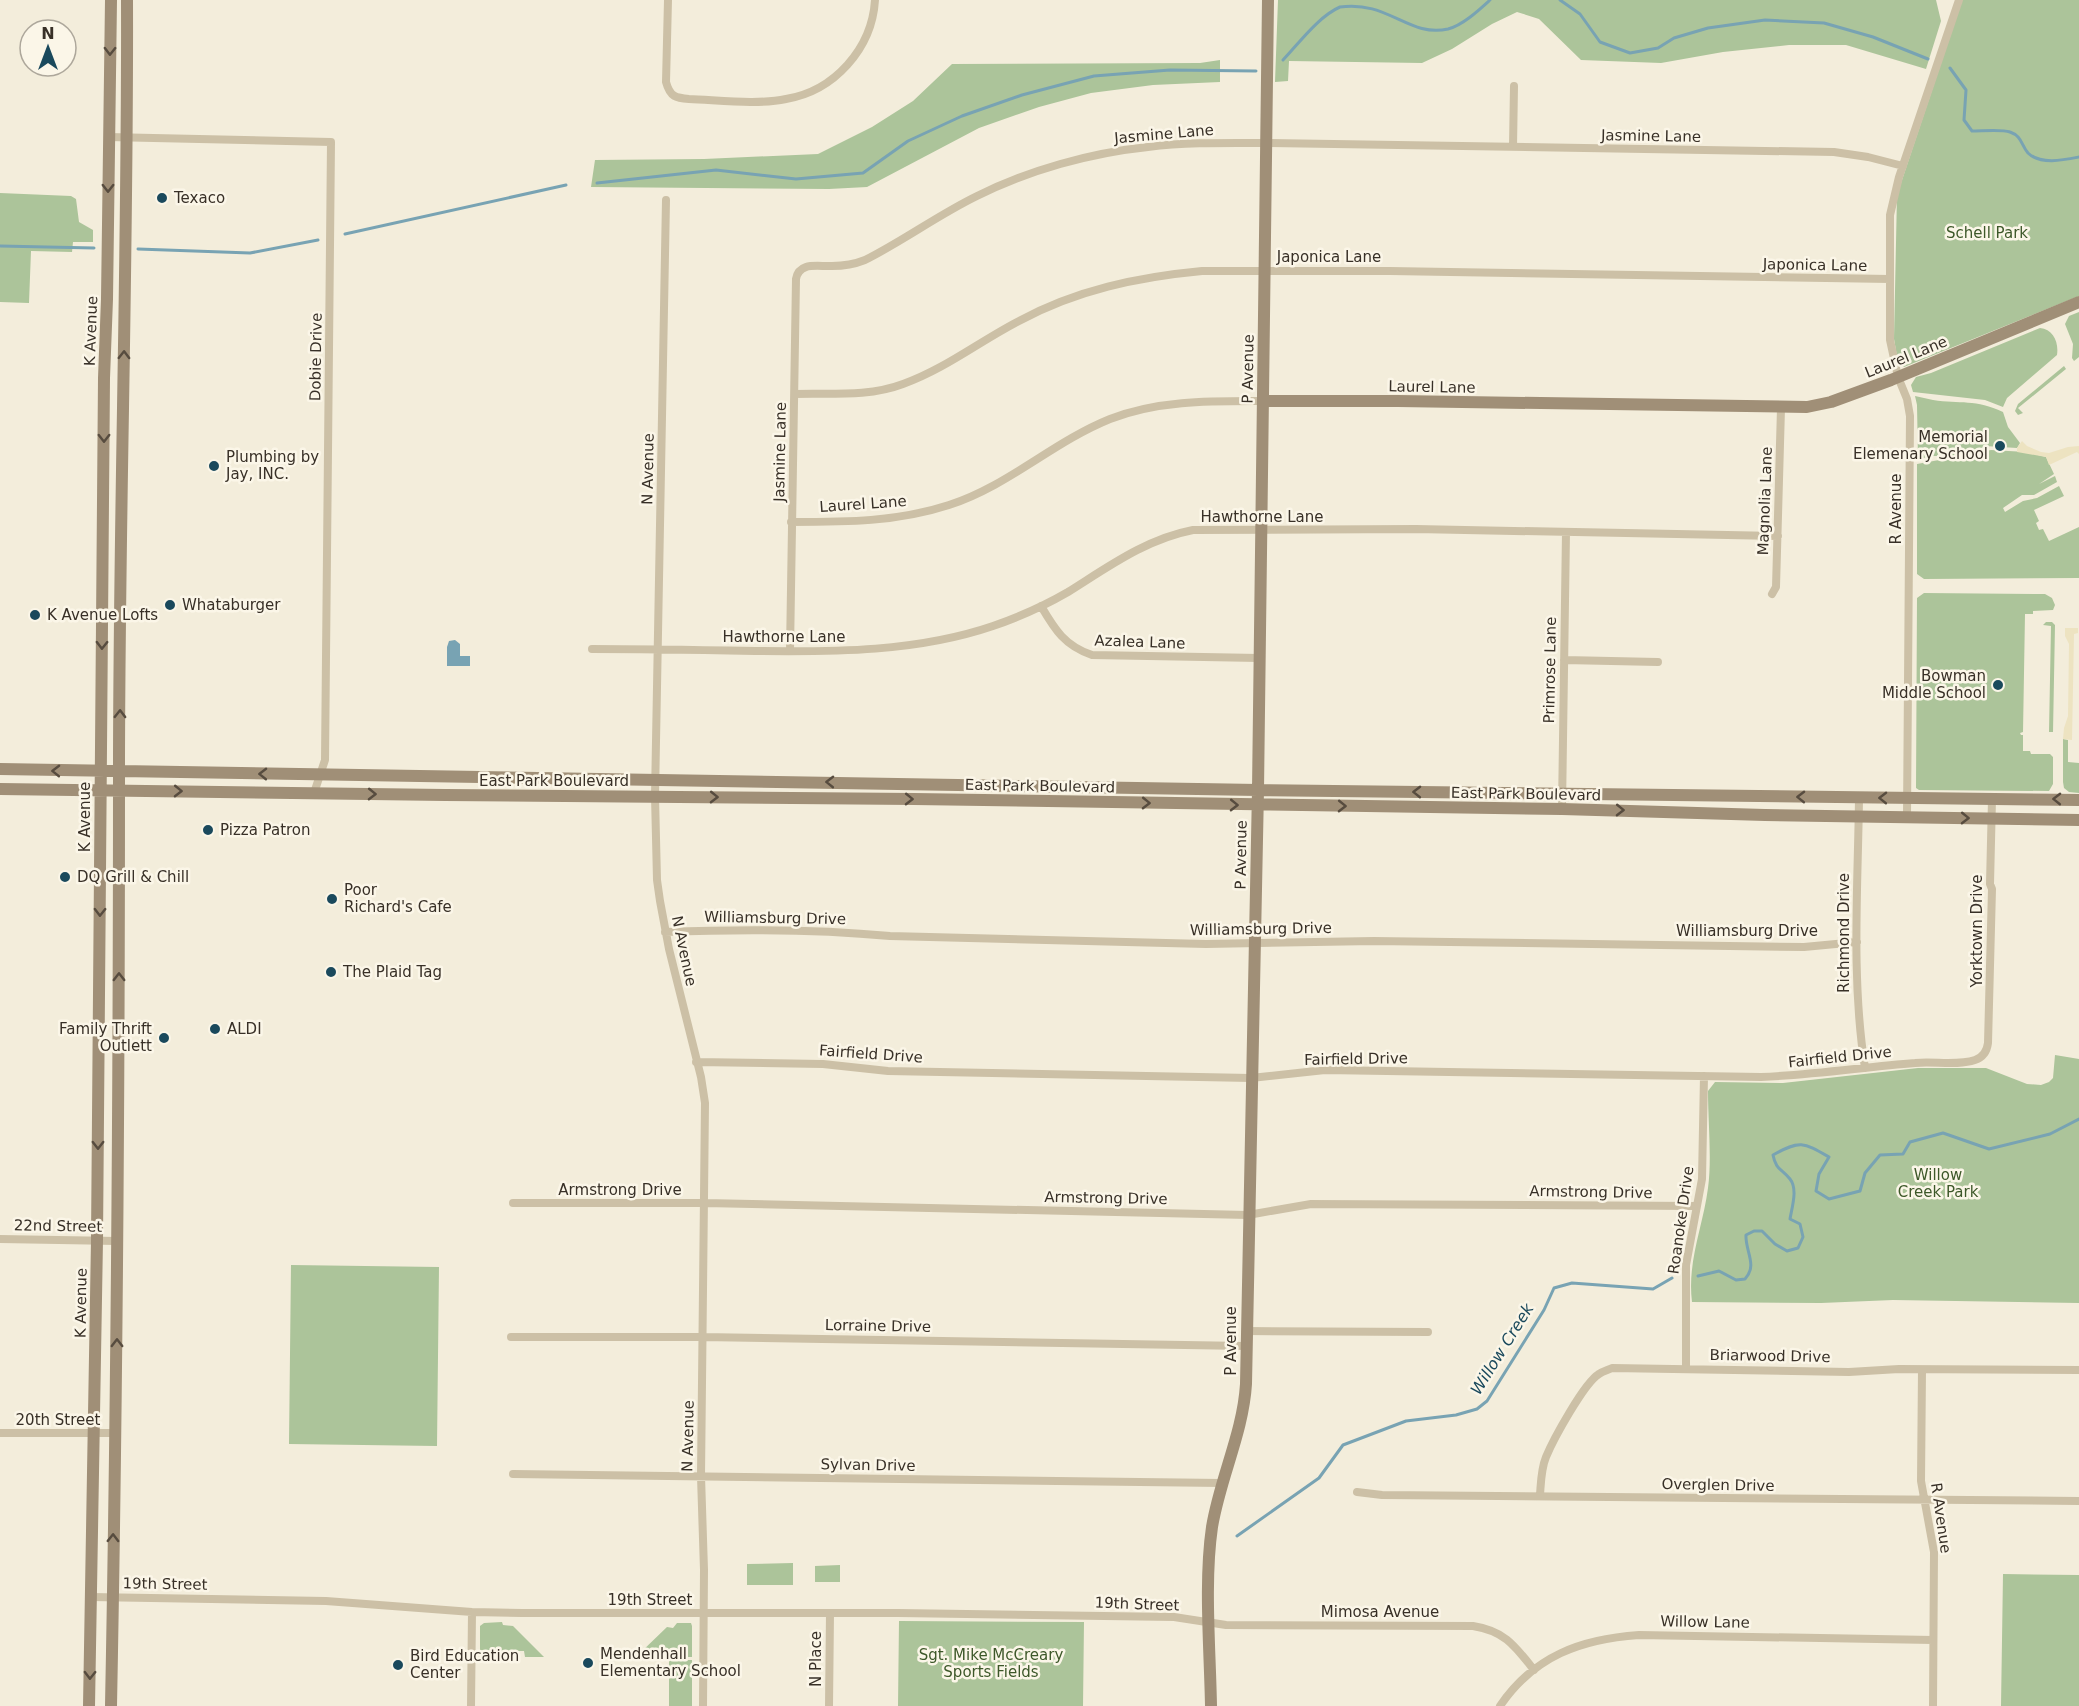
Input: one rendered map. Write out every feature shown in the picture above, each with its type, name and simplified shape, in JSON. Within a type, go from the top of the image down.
[{"type":"main road","name":"K Avenue","points":[[89,1706],[97,1240],[104,398],[111,0]]},
{"type":"main road","points":[[111,1706],[117,1433],[119,773],[128,138],[126,0]]},
{"type":"main road","name":"P Avenue","points":[[1211,1706],[1209,1554],[1212,1527],[1245,1402],[1258,790],[1268,0]]},
{"type":"main road","points":[[107,275],[125,275]]},
{"type":"main road","name":"Laurel Lane","points":[[1263,401],[1807,407],[1831,402],[1898,377],[2079,302]]},
{"type":"main road","points":[[104,398],[123,398]]},
{"type":"main road","points":[[104,545],[122,545]]},
{"type":"main road","name":"East Park Boulevard","points":[[0,770],[1258,790],[2079,800]]},
{"type":"main road","name":"East Park Boulevard","points":[[0,789],[1562,809],[2079,820]]},
{"type":"main road","points":[[1765,797],[1765,815]]},
{"type":"main road","points":[[99,1002],[118,1002]]},
{"type":"main road","points":[[98,1099],[118,1098]]},
{"type":"street","points":[[668,0],[666,73],[668,89],[675,98],[775,101],[802,95],[826,83],[849,63],[861,47],[870,29],[875,0]]},
{"type":"street","name":"R Avenue","points":[[1907,817],[1910,416],[1890,340],[1890,215],[1903,166],[1959,0]]},
{"type":"street","points":[[1513,147],[1514,86]]},
{"type":"street","name":"Dobie Drive","points":[[108,138],[331,142],[325,760],[314,793]]},
{"type":"street","name":"Jasmine Lane","points":[[790,651],[796,279],[801,268],[855,264],[976,196],[1041,170],[1109,152],[1149,146],[1194,143],[1267,143],[1834,152],[1868,157],[1903,166]]},
{"type":"street","name":"N Avenue","points":[[666,200],[655,796],[657,880],[665,932],[705,1103],[700,1476],[704,1706]]},
{"type":"street","name":"Japonica Lane","points":[[795,394],[871,392],[901,385],[943,366],[1021,319],[1064,300],[1141,278],[1180,273],[1265,271],[1890,279]]},
{"type":"street","name":"Laurel Lane","points":[[791,522],[871,521],[914,515],[951,505],[985,490],[1076,436],[1110,419],[1148,408],[1191,402],[1263,401]]},
{"type":"street","name":"Magnolia Lane","points":[[1772,594],[1776,587],[1781,408]]},
{"type":"street","name":"Hawthorne Lane","points":[[592,649],[872,650],[948,638],[983,629],[1041,606],[1136,549],[1171,535],[1193,530],[1566,532],[1778,536]]},
{"type":"street","name":"Primrose Lane","points":[[1562,809],[1566,532]]},
{"type":"street","name":"Azalea Lane","points":[[1041,606],[1050,623],[1066,642],[1092,655],[1259,658]]},
{"type":"street","points":[[1564,660],[1658,662]]},
{"type":"street","name":"Richmond Drive","points":[[1859,798],[1858,1008],[1865,1068]]},
{"type":"street","name":"Yorktown Drive","points":[[1978,1059],[1985,1053],[1988,1042],[1992,799]]},
{"type":"street","name":"Williamsburg Drive","points":[[665,932],[727,930],[1206,944],[1374,941],[1804,947],[1857,942]]},
{"type":"street","name":"Fairfield Drive","points":[[696,1062],[823,1064],[888,1071],[1251,1078],[1325,1070],[1704,1076],[1802,1075],[1921,1062],[1965,1062],[1978,1059]]},
{"type":"street","name":"Roanoke Drive","points":[[1686,1368],[1686,1265],[1702,1179],[1704,1076]]},
{"type":"street","name":"Armstrong Drive","points":[[513,1203],[705,1203],[1248,1215],[1311,1204],[1697,1206]]},
{"type":"street","name":"22nd Street","points":[[0,1239],[117,1241]]},
{"type":"street","points":[[1246,1331],[1428,1332]]},
{"type":"street","name":"Lorraine Drive","points":[[511,1337],[702,1337],[1246,1346]]},
{"type":"street","name":"Briarwood Drive","points":[[1540,1495],[1541,1476],[1546,1457],[1575,1405],[1598,1374],[1618,1368],[1849,1372],[2079,1370]]},
{"type":"street","name":"R Avenue","points":[[1922,1370],[1922,1481],[1934,1552],[1933,1706]]},
{"type":"street","name":"20th Street","points":[[0,1433],[117,1433]]},
{"type":"street","name":"Sylvan Drive","points":[[513,1474],[1222,1484]]},
{"type":"street","name":"Overglen Drive","points":[[1357,1492],[1382,1495],[2079,1501]]},
{"type":"street","name":"19th Street","points":[[91,1597],[326,1601],[472,1612],[1162,1617],[1210,1622]]},
{"type":"street","points":[[471,1706],[472,1612]]},
{"type":"street","name":"N Place","points":[[830,1613],[830,1706]]},
{"type":"street","name":"Mimosa Avenue","points":[[1210,1622],[1226,1625],[1484,1628],[1503,1635],[1534,1670]]},
{"type":"street","name":"Willow Lane","points":[[1500,1706],[1518,1684],[1534,1670],[1573,1647],[1614,1636],[1933,1640]]},
{"type":"green space","points":[[1278,0],[1936,0],[1941,21],[1926,69],[1846,45],[1789,45],[1723,52],[1661,63],[1581,60],[1539,19],[1517,12],[1492,24],[1452,49],[1422,63],[1289,61],[1288,81],[1275,82]]},
{"type":"green space","name":"Schell Park","points":[[1962,0],[2079,0],[2079,296],[1904,367],[1898,362],[1894,339],[1897,195]]},
{"type":"green space","points":[[1220,60],[1220,82],[1153,85],[1091,93],[1039,107],[979,128],[867,187],[829,189],[591,187],[595,160],[704,159],[818,154],[872,127],[913,101],[952,64],[1200,63]]},
{"type":"green space","points":[[0,193],[71,196],[76,199],[79,222],[93,230],[93,242],[73,242],[72,252],[31,251],[29,303],[0,302]]},
{"type":"green space","points":[[2079,312],[2079,357],[2074,361],[2072,358],[2073,344],[2065,324],[2069,316]]},
{"type":"green space","points":[[2040,328],[2045,329],[2054,337],[2057,355],[2007,398],[2003,407],[1985,400],[1913,392],[1911,385],[1916,377]]},
{"type":"green space","points":[[2064,366],[2066,369],[2018,408],[2023,413],[2018,415],[2015,411],[2018,404]]},
{"type":"green space","points":[[1915,396],[1976,404],[2003,412],[2008,427],[2020,443],[2017,448],[1985,446],[1967,456],[1933,456],[1918,459]]},
{"type":"green space","points":[[1991,450],[2026,452],[2046,457],[2054,474],[2039,484],[2055,476],[2057,482],[2034,495],[2022,495],[2003,508],[2005,512],[2023,501],[2037,498],[2059,486],[2064,496],[2034,510],[2039,521],[2036,523],[2039,530],[2043,529],[2049,541],[2079,527],[2079,578],[1924,579],[1917,574],[1917,464],[1939,460],[1969,460],[1981,452]]},
{"type":"green space","name":"Bowman Middle School","points":[[1924,593],[2045,594],[2052,598],[2055,605],[2053,610],[2033,611],[2033,614],[2025,614],[2023,732],[2020,733],[2023,735],[2023,751],[2030,751],[2031,754],[2050,754],[2053,757],[2053,784],[2049,791],[1919,790],[1916,788],[1917,598]]},
{"type":"green space","points":[[2046,622],[2052,622],[2055,625],[2053,732],[2049,732],[2051,626],[2043,625]]},
{"type":"green space","points":[[2063,739],[2068,740],[2068,762],[2079,763],[2079,793],[2069,792],[2064,788]]},
{"type":"green space","name":"Willow Creek Park","points":[[2055,1055],[2079,1059],[2079,1303],[1893,1300],[1821,1303],[1692,1302],[1692,1272],[1709,1177],[1708,1091],[1715,1082],[1783,1083],[1918,1068],[1986,1068],[2027,1084],[2041,1085],[2053,1078]]},
{"type":"green space","points":[[291,1265],[439,1267],[437,1446],[289,1444]]},
{"type":"green space","points":[[793,1563],[793,1585],[747,1585],[747,1564]]},
{"type":"green space","points":[[840,1565],[840,1582],[815,1582],[815,1566]]},
{"type":"green space","points":[[2003,1574],[2079,1575],[2079,1706],[2001,1706]]},
{"type":"green space","name":"Sgt. Mike McCreary Sports Fields","points":[[899,1621],[1084,1622],[1083,1706],[898,1706]]},
{"type":"green space","points":[[502,1622],[503,1625],[513,1626],[544,1657],[525,1657],[524,1651],[492,1651],[484,1657],[480,1655],[480,1626],[484,1623]]},
{"type":"green space","points":[[677,1623],[691,1623],[692,1657],[640,1657],[639,1654],[667,1627],[673,1628]]},
{"type":"green space","points":[[669,1660],[692,1660],[692,1706],[669,1706]]},
{"type":"shaded area","points":[[2022,441],[2027,446],[2049,453],[2079,446],[2079,454],[2077,452],[2049,465],[2046,457],[2017,452]]},
{"type":"shaded area","points":[[2065,628],[2078,628],[2078,633],[2074,634],[2072,740],[2063,739],[2068,716],[2069,644],[2065,636]]},
{"type":"water","points":[[455,640],[460,644],[460,656],[470,656],[470,666],[447,666],[447,647],[449,641]]},
{"type":"waterway","points":[[1283,60],[1317,23],[1340,7],[1357,6],[1372,9],[1409,24],[1434,30],[1448,29],[1459,24],[1490,0]]},
{"type":"waterway","points":[[1560,0],[1580,14],[1600,42],[1630,53],[1658,48],[1674,38],[1708,28],[1765,20],[1824,23],[1873,37],[1928,59]]},
{"type":"waterway","points":[[1950,68],[1966,90],[1964,120],[1972,131],[2010,132],[2019,138],[2028,153],[2039,159],[2052,161],[2079,157]]},
{"type":"waterway","points":[[597,183],[716,170],[796,179],[863,173],[908,141],[962,116],[1022,95],[1094,76],[1170,70],[1256,71]]},
{"type":"waterway","points":[[345,234],[566,185]]},
{"type":"waterway","points":[[138,249],[250,253],[318,240]]},
{"type":"waterway","points":[[0,246],[94,248]]},
{"type":"waterway","name":"Willow Creek","points":[[1698,1276],[1719,1271],[1736,1280],[1745,1279],[1749,1274],[1751,1263],[1746,1235],[1754,1231],[1762,1231],[1775,1244],[1787,1251],[1798,1248],[1803,1237],[1800,1224],[1790,1219],[1794,1188],[1790,1179],[1777,1166],[1773,1155],[1789,1147],[1807,1146],[1829,1157],[1819,1174],[1816,1191],[1829,1199],[1860,1191],[1865,1173],[1880,1155],[1903,1154],[1910,1142],[1943,1133],[1989,1149],[2050,1134],[2079,1119]]},
{"type":"waterway","name":"Willow Creek","points":[[1237,1536],[1319,1478],[1343,1445],[1406,1421],[1456,1415],[1477,1409],[1487,1401],[1544,1310],[1554,1288],[1572,1283],[1653,1289],[1672,1278]]},
{"type":"place","name":"Texaco","points":[[162,198]]},
{"type":"place","name":"Memorial Elemenary School","points":[[2000,446]]},
{"type":"place","name":"Plumbing by Jay, INC.","points":[[214,466]]},
{"type":"place","name":"Whataburger","points":[[170,605]]},
{"type":"place","name":"K Avenue Lofts","points":[[35,615]]},
{"type":"place","name":"Bowman Middle School","points":[[1998,685]]},
{"type":"place","name":"Pizza Patron","points":[[208,830]]},
{"type":"place","name":"DQ Grill & Chill","points":[[65,877]]},
{"type":"place","name":"Poor Richard's Cafe","points":[[332,899]]},
{"type":"place","name":"The Plaid Tag","points":[[331,972]]},
{"type":"place","name":"ALDI","points":[[215,1029]]},
{"type":"place","name":"Family Thrift Outlett","points":[[164,1038]]},
{"type":"place","name":"Mendenhall Elementary School","points":[[588,1663]]},
{"type":"place","name":"Bird Education Center","points":[[398,1665]]}]
